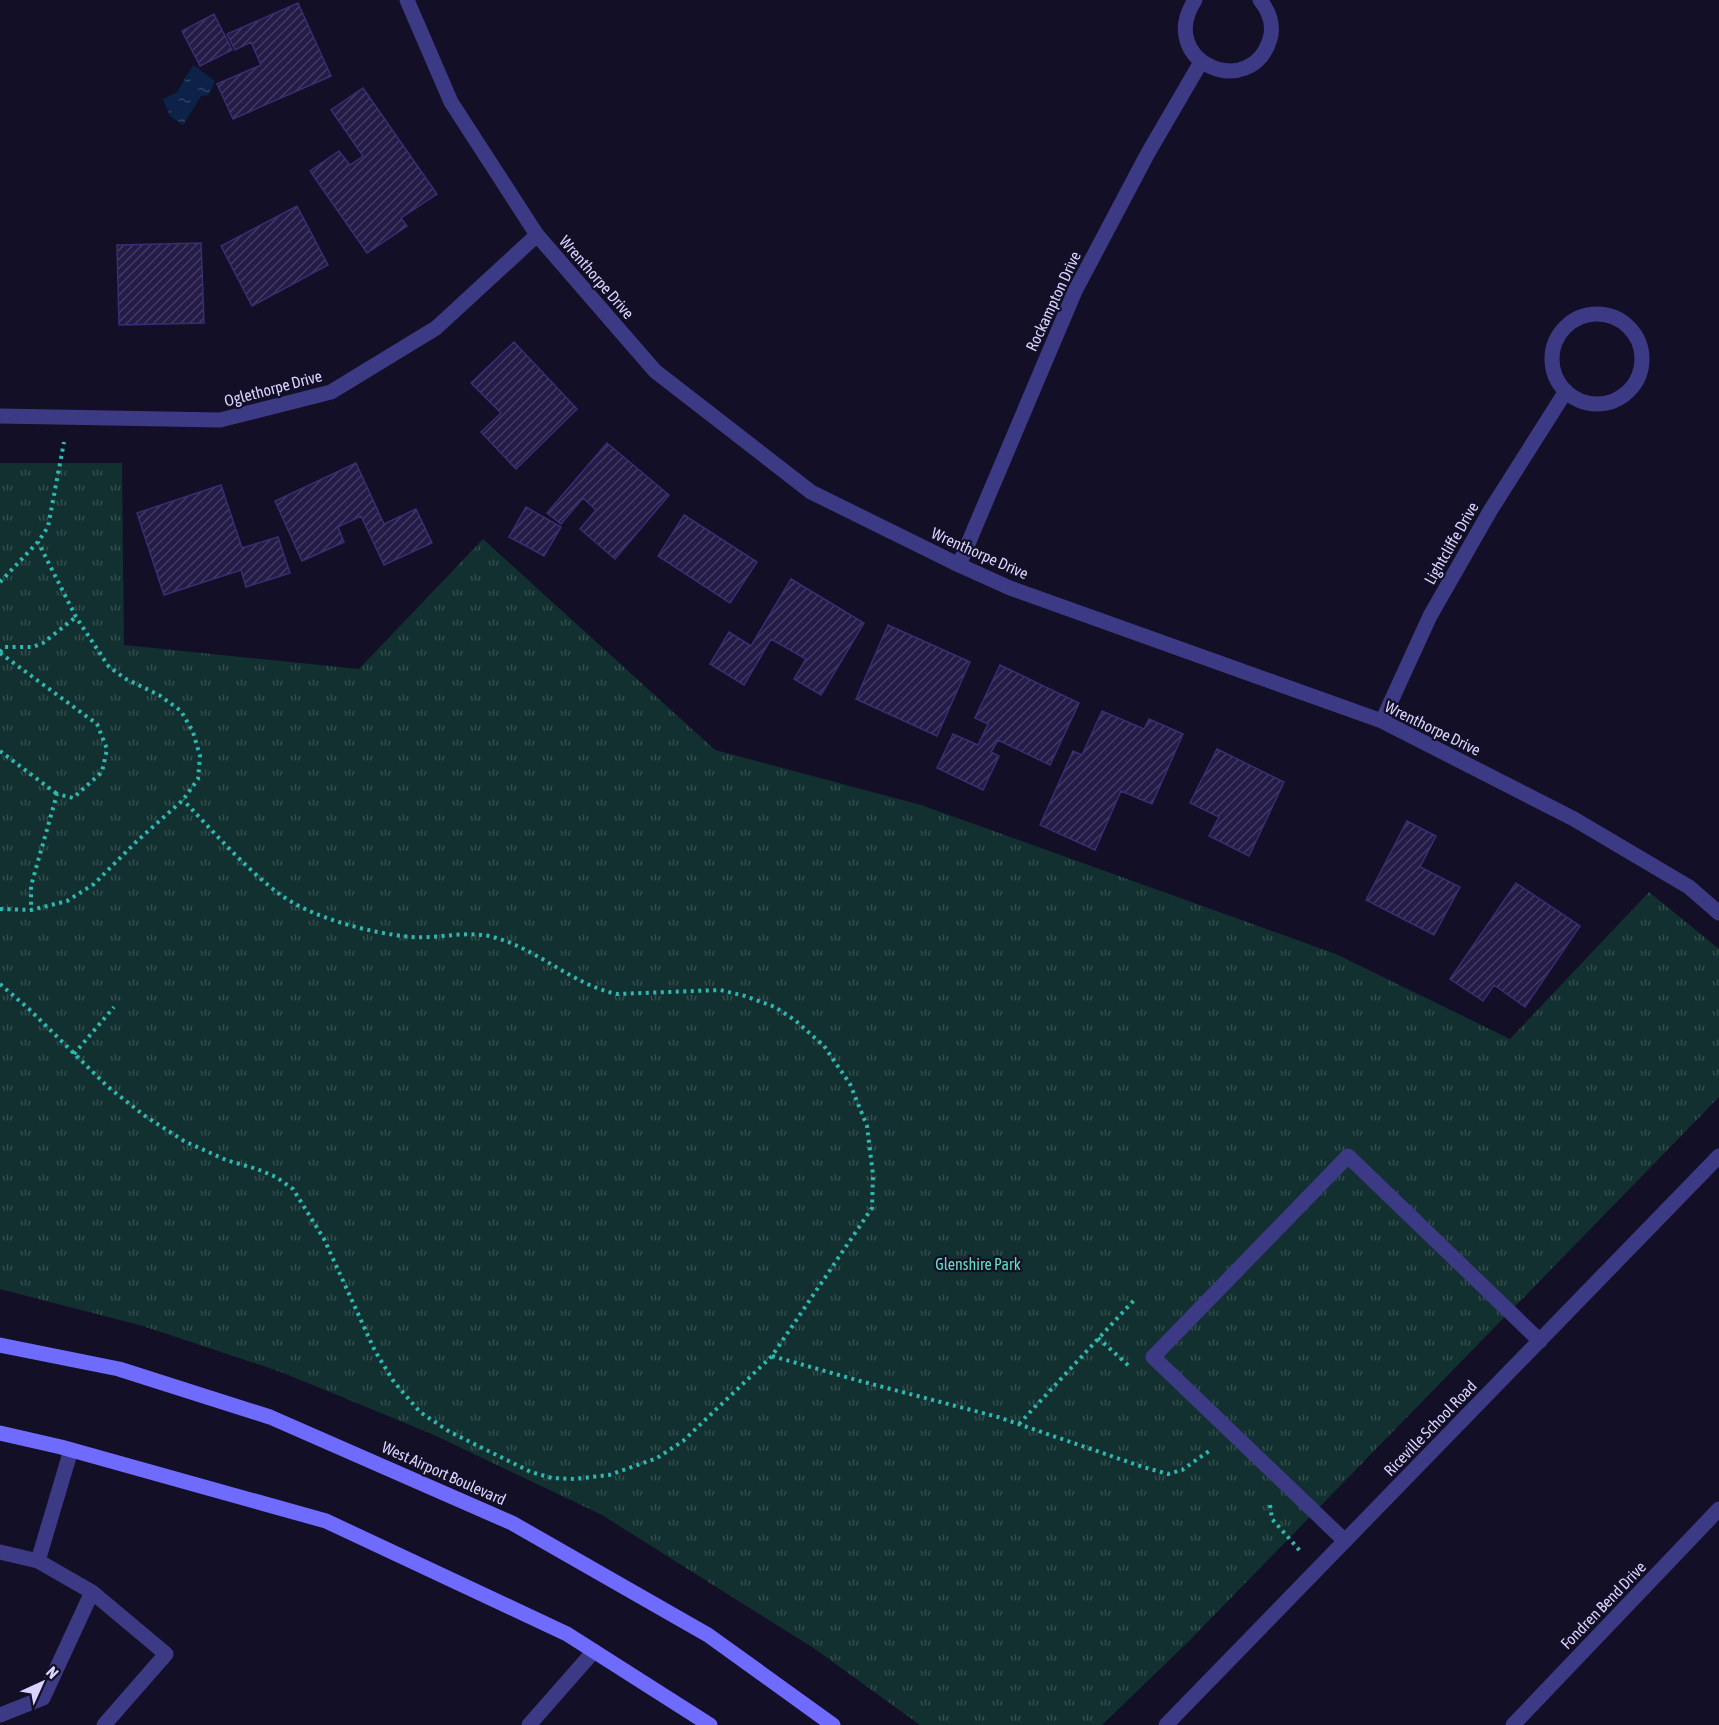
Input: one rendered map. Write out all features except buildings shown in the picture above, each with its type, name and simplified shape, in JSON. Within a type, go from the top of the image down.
[{"type":"main road","name":"West Airport Boulevard","points":[[0,1345],[119,1369],[270,1417],[512,1523],[708,1635],[832,1725]]},
{"type":"main road","points":[[0,1433],[71,1450],[326,1521],[567,1634],[710,1725]]},
{"type":"street","name":"Wrenthorpe Drive","points":[[407,0],[451,102],[537,236],[655,371],[811,492],[1010,588],[1382,721],[1574,819],[1689,886],[1719,913]]},
{"type":"street","points":[[1195,0],[1188,12],[1185,26],[1189,46],[1201,62],[1214,69],[1229,72],[1243,69],[1256,62],[1266,50],[1271,36],[1271,21],[1266,7],[1260,0]]},
{"type":"street","name":"Rockampton Drive","points":[[959,565],[1075,291],[1148,153],[1201,62]]},
{"type":"street","name":"Oglethorpe Drive","points":[[0,416],[220,420],[330,392],[435,328],[537,236]]},
{"type":"street","points":[[1596,314],[1611,316],[1624,323],[1635,334],[1642,354],[1639,376],[1632,388],[1620,398],[1606,403],[1591,404],[1577,399],[1566,391],[1557,378],[1552,364],[1553,349],[1559,335],[1569,324],[1582,316],[1596,314]]},
{"type":"street","name":"Lightcliffe Drive","points":[[1382,721],[1430,616],[1490,511],[1566,391]]},
{"type":"street","points":[[1345,1541],[1153,1357],[1348,1156],[1540,1341]]},
{"type":"street","name":"Riceville School Road","points":[[1166,1725],[1719,1156]]},
{"type":"street","points":[[38,1561],[71,1450]]},
{"type":"street","name":"Fondren Bend Drive","points":[[1513,1725],[1719,1509]]},
{"type":"street","points":[[0,1552],[38,1561],[92,1592],[166,1654],[104,1725]]},
{"type":"street","points":[[0,1715],[43,1698],[92,1592]]},
{"type":"street","points":[[529,1725],[594,1651]]},
{"type":"path","points":[[0,582],[38,542],[48,527],[69,418]]},
{"type":"path","points":[[0,909],[31,910],[67,901],[94,884],[136,841],[183,800],[198,779],[200,756],[193,732],[181,711],[159,695],[126,679],[109,667],[76,617],[38,542]]},
{"type":"path","points":[[0,751],[57,794],[73,798],[102,772],[107,749],[97,724],[0,653],[4,646],[33,647],[43,643],[76,617]]},
{"type":"path","points":[[31,910],[31,886],[57,794]]},
{"type":"path","points":[[0,984],[29,1009],[108,1087],[145,1116],[184,1141],[225,1160],[276,1177],[293,1189],[324,1239],[375,1351],[394,1382],[420,1412],[450,1432],[531,1472],[552,1478],[574,1479],[609,1475],[657,1458],[683,1441],[772,1356],[872,1208],[873,1175],[867,1126],[850,1084],[824,1046],[796,1021],[775,1007],[745,996],[720,990],[617,994],[602,991],[519,945],[492,937],[473,934],[413,937],[363,930],[315,913],[279,894],[243,862],[183,800]]},
{"type":"path","points":[[74,1054],[114,1008]]},
{"type":"path","points":[[1019,1424],[1136,1298]]},
{"type":"path","points":[[772,1356],[999,1416],[1168,1474],[1182,1470],[1215,1447],[1226,1427]]},
{"type":"green space","name":"Glenshire Park","points":[[0,463],[122,463],[124,645],[359,669],[483,539],[715,750],[921,805],[1336,954],[1510,1039],[1649,892],[1719,949],[1719,1097],[1188,1642],[1102,1725],[920,1725],[815,1649],[602,1515],[432,1434],[281,1372],[143,1326],[0,1289]]},
{"type":"water","points":[[193,65],[215,81],[209,95],[201,96],[183,125],[170,116],[163,99],[177,92]]}]
